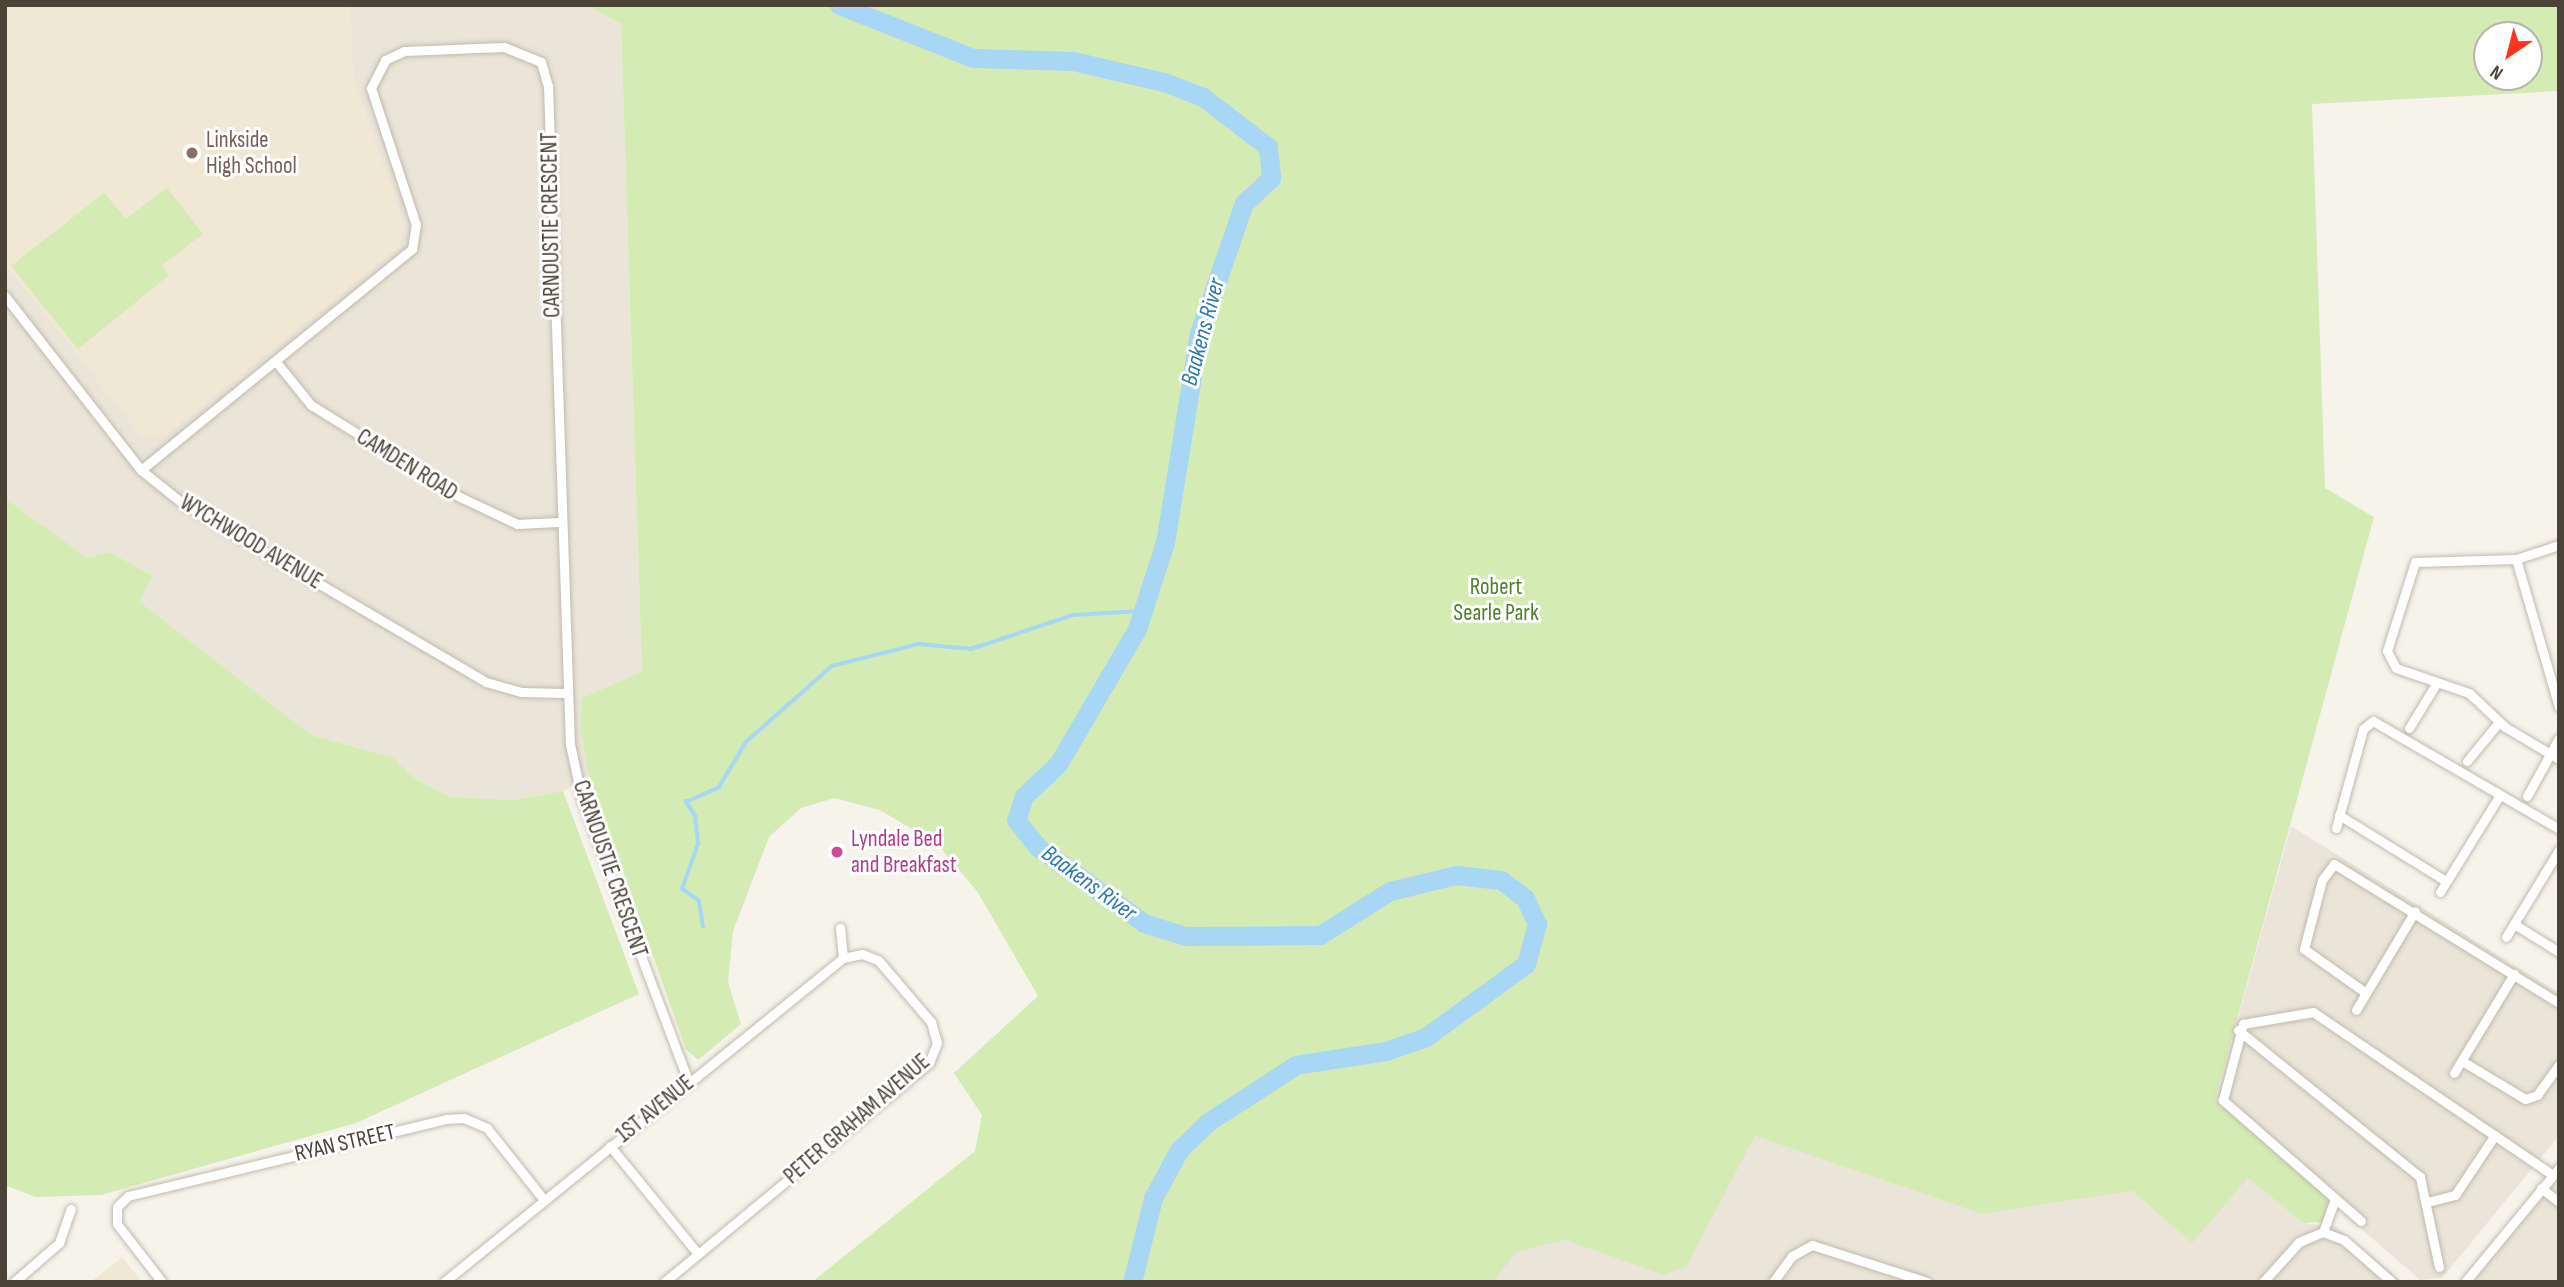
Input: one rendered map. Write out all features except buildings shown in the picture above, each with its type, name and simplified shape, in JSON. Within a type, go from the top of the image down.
[{"type":"street","name":"CARNOUSTIE CRESCENT","points":[[141,470],[403,260],[415,243],[416,225],[374,101],[372,82],[382,64],[404,51],[528,52],[541,62],[548,86],[565,693],[582,800],[688,1081]]},
{"type":"street","name":"WYCHWOOD AVENUE","points":[[5,296],[141,470],[182,503],[486,682],[521,692],[565,693]]},
{"type":"street","name":"CAMDEN ROAD","points":[[276,362],[311,405],[469,503],[516,524],[559,522]]},
{"type":"street","points":[[2555,757],[2498,722],[2469,693],[2436,684],[2396,668],[2387,656],[2409,568],[2422,560],[2516,559],[2559,545]]},
{"type":"street","points":[[2516,559],[2559,707]]},
{"type":"street","points":[[2409,728],[2436,684]]},
{"type":"street","points":[[2336,828],[2363,729],[2373,721],[2559,829]]},
{"type":"street","points":[[2467,761],[2498,722]]},
{"type":"street","points":[[2527,796],[2555,757],[2559,738]]},
{"type":"street","points":[[2440,891],[2500,795]]},
{"type":"street","points":[[2339,815],[2446,881]]},
{"type":"street","points":[[2506,937],[2559,850]]},
{"type":"street","points":[[2366,993],[2304,949],[2325,874],[2341,864],[2559,1003]]},
{"type":"street","points":[[2356,1010],[2415,911]]},
{"type":"street","points":[[2514,924],[2559,952]]},
{"type":"street","points":[[840,928],[843,958]]},
{"type":"street","name":"PETER GRAHAM AVENUE","points":[[664,1282],[934,1055],[931,1022],[883,965],[862,954],[843,958]]},
{"type":"street","name":"1ST AVENUE","points":[[444,1282],[688,1081],[843,958]]},
{"type":"street","points":[[2454,1073],[2514,974]]},
{"type":"street","points":[[2361,1221],[2223,1100],[2238,1030],[2247,1021],[2313,1012],[2496,1135],[2556,1171],[2465,1282]]},
{"type":"street","points":[[2238,1030],[2417,1174],[2427,1202],[2439,1267]]},
{"type":"street","points":[[2462,1061],[2525,1099],[2537,1095],[2559,1065]]},
{"type":"street","name":"RYAN STREET","points":[[162,1282],[120,1231],[117,1207],[128,1196],[464,1118],[490,1132],[544,1200]]},
{"type":"street","points":[[2427,1202],[2455,1195],[2496,1135]]},
{"type":"street","points":[[610,1146],[698,1254]]},
{"type":"street","points":[[2541,1188],[2559,1202]]},
{"type":"street","points":[[2323,1232],[2335,1199]]},
{"type":"street","points":[[14,1282],[59,1244],[71,1209]]},
{"type":"street","points":[[2263,1282],[2299,1242],[2323,1232],[2344,1240],[2392,1282]]},
{"type":"street","points":[[1773,1282],[1792,1256],[1812,1245],[1927,1282]]},
{"type":"shaded area","points":[[5,5],[586,5],[621,24],[642,673],[582,698],[589,776],[563,791],[513,800],[449,797],[414,778],[394,758],[311,735],[140,602],[153,576],[110,552],[87,558],[5,498]]},
{"type":"shaded area","name":"Linkside High School","points":[[5,5],[350,5],[354,78],[405,228],[399,248],[162,438],[141,436],[5,265]]},
{"type":"shaded area","points":[[2291,826],[2559,993],[2559,1136],[2539,1160],[2512,1142],[2534,1166],[2442,1278],[2420,1280],[2215,1101]]},
{"type":"shaded area","points":[[1755,1136],[1982,1214],[2132,1191],[2191,1242],[2248,1178],[2303,1223],[2336,1227],[2402,1282],[1493,1282],[1515,1252],[1565,1240],[1663,1275],[1685,1267]]},
{"type":"shaded area","points":[[2559,1176],[2559,1282],[2473,1282],[2524,1219]]},
{"type":"shaded area","points":[[122,1257],[142,1282],[90,1282],[97,1277]]},
{"type":"green space","name":"Robert Searle Park","points":[[586,5],[2559,5],[2559,91],[2312,104],[2325,488],[2374,517],[2215,1100],[2329,1199],[2324,1222],[2303,1223],[2248,1178],[2192,1243],[2132,1191],[1982,1214],[1755,1136],[1686,1267],[1663,1275],[1565,1240],[1516,1252],[1493,1282],[812,1282],[975,1151],[982,1115],[954,1073],[1038,996],[977,891],[937,844],[880,810],[834,798],[801,808],[769,837],[733,931],[728,982],[741,1024],[698,1060],[686,1049],[589,776],[581,728],[582,698],[642,672],[621,24]]},
{"type":"green space","points":[[167,188],[203,234],[162,265],[169,275],[78,349],[11,266],[104,193],[126,219]]},
{"type":"green space","points":[[5,498],[87,558],[110,552],[153,576],[140,602],[311,735],[394,758],[414,778],[449,797],[513,800],[563,791],[639,994],[356,1123],[101,1195],[35,1197],[5,1185]]},
{"type":"waterway","name":"Baakens River","points":[[839,5],[973,58],[1073,61],[1164,82],[1203,97],[1268,147],[1271,178],[1244,203],[1199,333],[1165,542],[1137,629],[1058,764],[1024,796],[1016,820],[1039,848],[1144,923],[1185,936],[1320,935],[1390,891],[1456,875],[1501,880],[1525,898],[1537,924],[1526,964],[1426,1037],[1386,1051],[1296,1065],[1208,1122],[1179,1150],[1153,1198],[1132,1282]]},
{"type":"waterway","points":[[703,927],[699,901],[682,889],[698,844],[695,816],[686,802],[719,787],[746,742],[832,666],[919,644],[971,649],[1073,615],[1141,611]]},
{"type":"place","name":"Linkside High School","points":[[192,153]]},
{"type":"place","name":"Lyndale Bed and Breakfast","points":[[837,852]]}]
